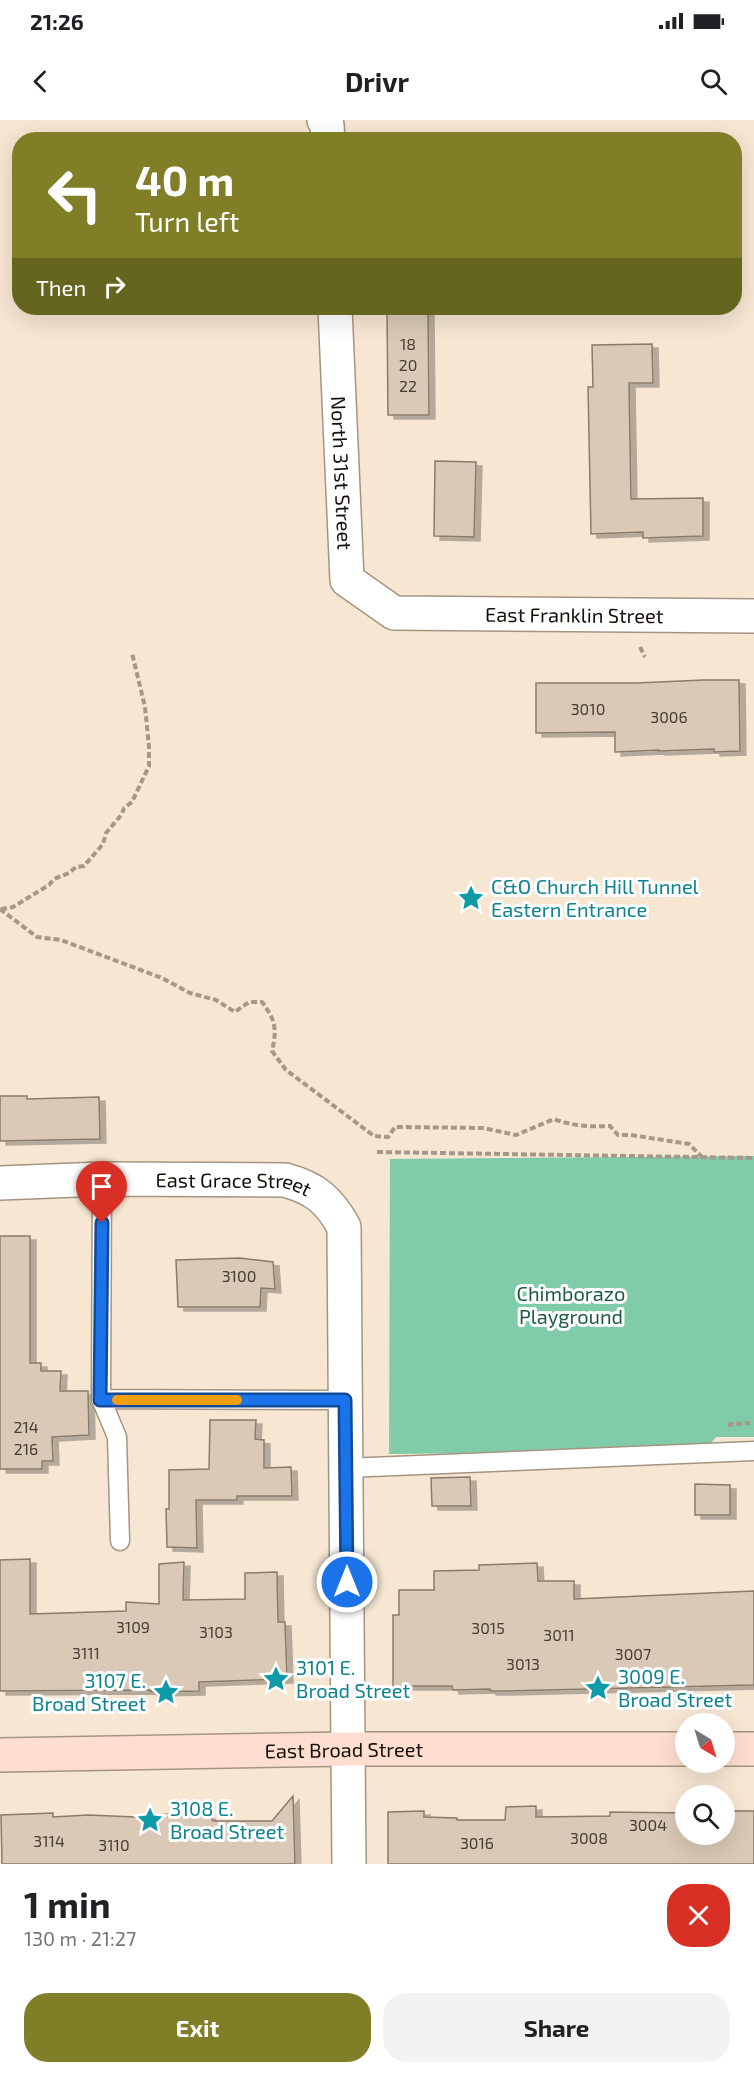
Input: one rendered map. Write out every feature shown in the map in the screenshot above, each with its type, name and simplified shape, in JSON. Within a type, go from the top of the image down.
[{"type":"main road","name":"East Broad Street","points":[[0,1755],[348,1749],[675,1749]]},
{"type":"main road","points":[[735,1749],[754,1749]]},
{"type":"street","name":"North 31st Street","points":[[335,315],[347,580],[394,614]]},
{"type":"street","name":"East Franklin Street","points":[[394,614],[754,616]]},
{"type":"street","name":"East Grace Street","points":[[0,1183],[102,1179],[285,1180],[302,1184],[320,1195],[333,1208],[344,1227],[345,1400]]},
{"type":"street","points":[[345,1400],[349,1864]]},
{"type":"lane","points":[[102,1179],[100,1400],[117,1437],[120,1541]]},
{"type":"lane","points":[[100,1400],[345,1400]]},
{"type":"lane","points":[[346,1468],[754,1451]]},
{"type":"path","points":[[0,909],[13,907],[49,885],[54,879],[69,873],[76,867],[84,866],[103,844],[106,833],[122,814],[124,808],[132,802],[149,766],[145,706],[132,653]]},
{"type":"path","points":[[0,909],[37,937],[61,940],[162,978],[190,993],[216,1000],[235,1011],[249,1002],[262,1002],[269,1012],[276,1031],[272,1051],[286,1070],[374,1136],[388,1137],[396,1127],[483,1128],[516,1136],[554,1119],[587,1127],[610,1126],[618,1135],[689,1144],[702,1157]]},
{"type":"path","points":[[377,1152],[754,1158]]},
{"type":"green space","name":"Chimborazo Playground","points":[[754,1156],[754,1437],[716,1437],[705,1451],[389,1454],[390,1159]]},
{"type":"building","points":[[387,315],[428,315],[429,415],[388,415]]},
{"type":"building","points":[[652,344],[653,383],[629,383],[631,499],[703,498],[703,536],[643,538],[643,532],[591,534],[588,387],[593,387],[592,345]]},
{"type":"building","points":[[435,461],[476,462],[474,537],[434,536]]},
{"type":"building","points":[[739,680],[740,751],[714,752],[714,749],[615,752],[615,732],[536,733],[536,683],[637,683]]},
{"type":"building","points":[[0,1096],[27,1096],[27,1099],[99,1097],[100,1139],[0,1141]]},
{"type":"building","points":[[0,1236],[30,1236],[30,1363],[41,1363],[41,1371],[61,1371],[60,1391],[88,1391],[89,1435],[52,1437],[53,1461],[42,1461],[42,1469],[0,1469]]},
{"type":"building","points":[[240,1258],[273,1262],[275,1289],[261,1288],[260,1307],[178,1307],[176,1260]]},
{"type":"building","points":[[210,1420],[256,1420],[255,1439],[264,1440],[264,1468],[291,1467],[292,1496],[237,1496],[237,1500],[196,1500],[197,1548],[167,1547],[166,1509],[169,1509],[169,1470],[209,1469]]},
{"type":"building","points":[[470,1477],[471,1506],[432,1506],[431,1478]]},
{"type":"building","points":[[695,1484],[730,1485],[730,1515],[695,1515]]},
{"type":"building","points":[[30,1559],[30,1614],[126,1611],[126,1602],[159,1604],[159,1564],[184,1562],[183,1600],[245,1599],[245,1573],[277,1572],[278,1622],[285,1622],[287,1679],[199,1682],[199,1691],[0,1691],[0,1560]]},
{"type":"building","points":[[537,1563],[538,1581],[574,1581],[574,1599],[754,1591],[754,1685],[505,1691],[453,1690],[452,1686],[393,1686],[393,1615],[399,1615],[399,1590],[434,1590],[434,1571],[479,1570],[479,1565]]},
{"type":"building","points":[[293,1796],[295,1864],[2,1864],[1,1815],[53,1813],[53,1817],[88,1815],[136,1817],[181,1813],[182,1817],[209,1815],[213,1821],[272,1821]]},
{"type":"building","points":[[536,1806],[536,1817],[610,1816],[610,1812],[675,1813],[675,1845],[735,1845],[735,1811],[754,1811],[754,1864],[388,1864],[388,1812],[424,1811],[424,1817],[505,1820],[506,1807]]},
{"type":"slow traffic","points":[[117,1400],[237,1400]]},
{"type":"place","name":"C&O Church Hill Tunnel Eastern Entrance","points":[[471,898]]},
{"type":"place","name":"3101 E. Broad Street","points":[[276,1679]]},
{"type":"place","name":"3009 E. Broad Street","points":[[598,1688]]},
{"type":"place","name":"3107 E. Broad Street","points":[[166,1692]]},
{"type":"place","name":"3108 E. Broad Street","points":[[150,1820]]},
{"type":"route","points":[[102,1223],[100,1400],[345,1400],[347,1582]]}]
